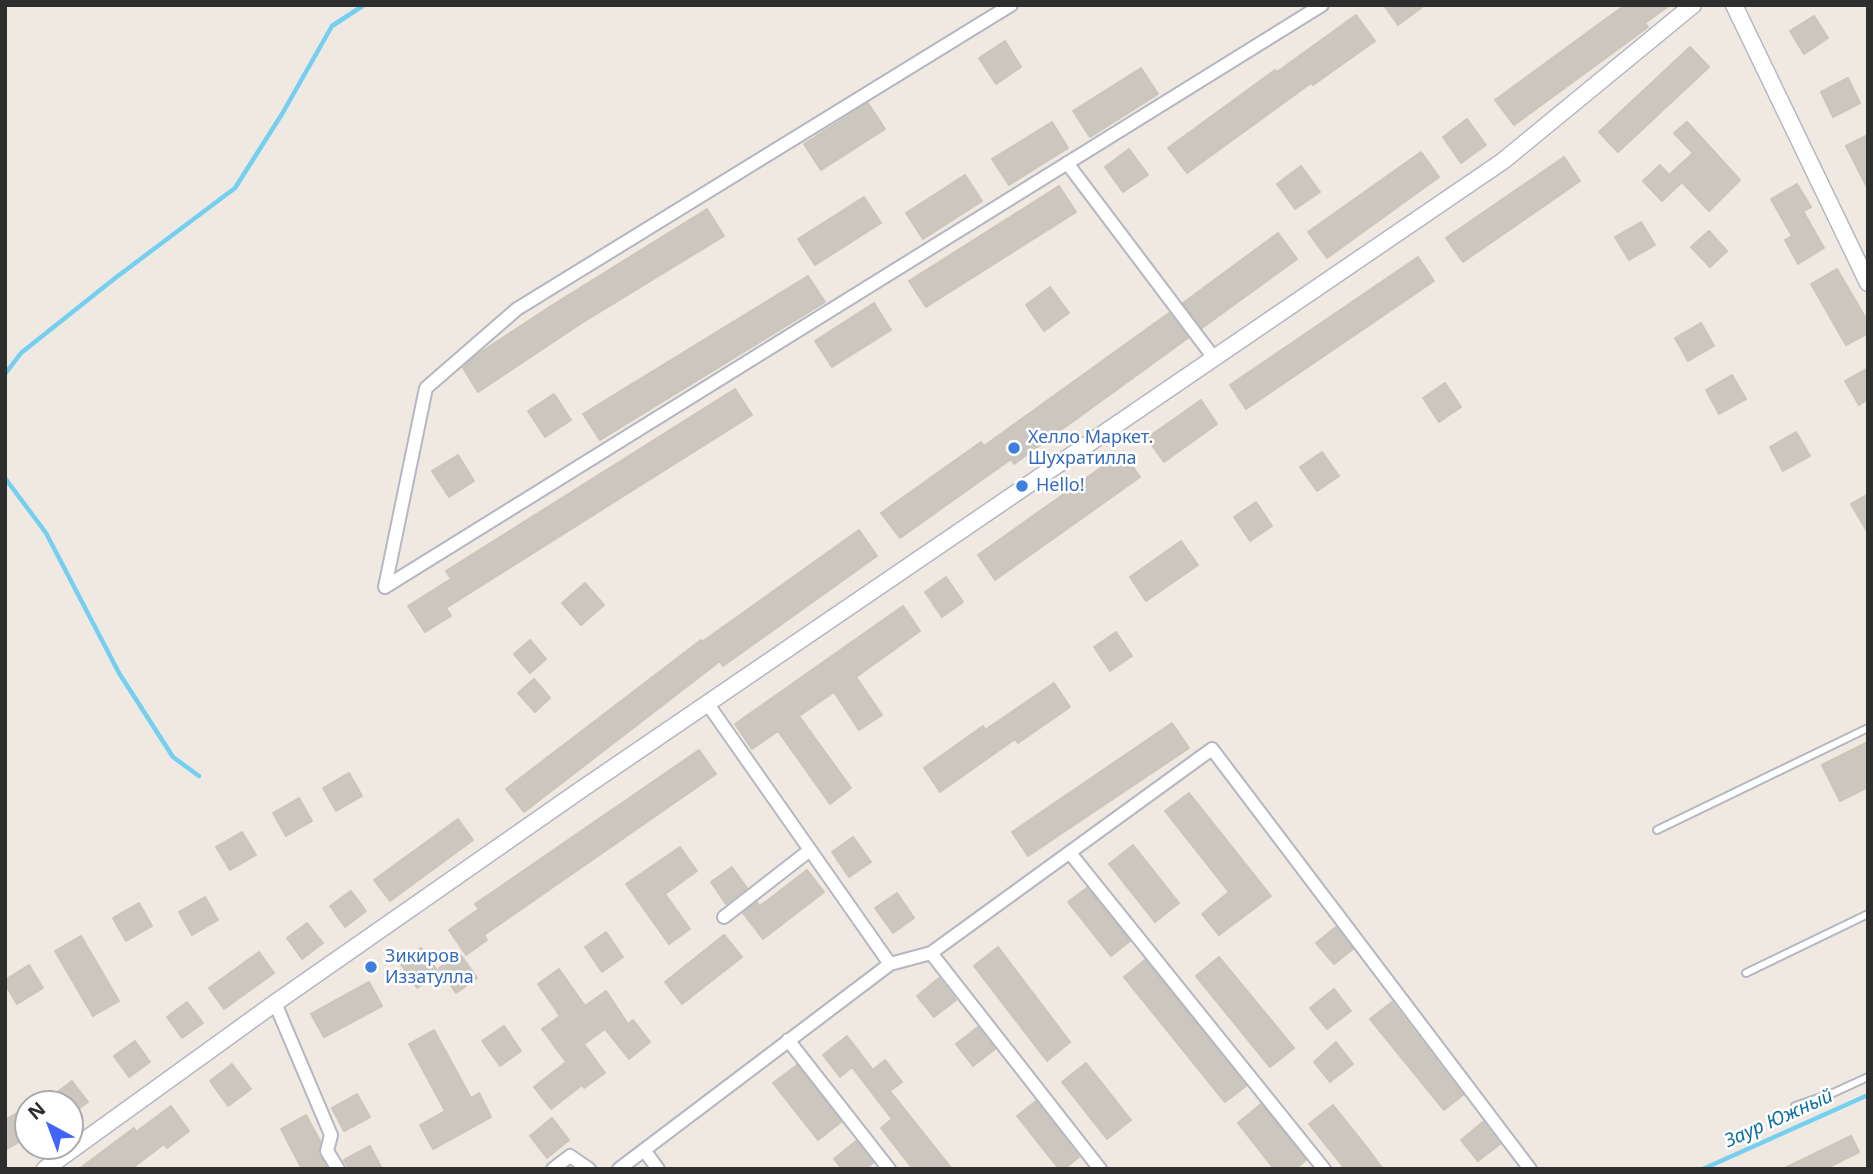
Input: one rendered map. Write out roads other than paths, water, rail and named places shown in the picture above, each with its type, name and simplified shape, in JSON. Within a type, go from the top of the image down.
[{"type":"street","points":[[1011,5],[517,309],[426,388],[384,587],[1322,5]]},
{"type":"street","points":[[45,1169],[275,1003],[707,704],[1503,161],[1693,5]]},
{"type":"street","points":[[1734,5],[1868,283]]},
{"type":"street","points":[[1067,163],[1214,358]]},
{"type":"street","points":[[707,704],[890,964]]},
{"type":"street","points":[[619,1169],[890,964],[931,953],[1212,749],[1530,1169]]},
{"type":"street","points":[[724,917],[810,850]]},
{"type":"street","points":[[1070,853],[1324,1169]]},
{"type":"street","points":[[931,953],[1100,1169]]},
{"type":"street","points":[[275,1003],[331,1135],[327,1151],[338,1169]]},
{"type":"street","points":[[788,1040],[889,1169]]},
{"type":"street","points":[[644,1150],[658,1169]]},
{"type":"street","points":[[553,1169],[570,1156],[589,1169]]},
{"type":"lane","points":[[1657,830],[1868,728]]},
{"type":"lane","points":[[1746,973],[1868,914]]},
{"type":"lane","points":[[1795,1107],[1868,1077]]},
{"type":"waterway","points":[[5,374],[21,353],[235,188],[282,114],[332,26],[364,5]]},
{"type":"waterway","points":[[5,478],[46,533],[119,673],[173,757],[199,776]]},
{"type":"waterway","name":"Заур Южный","points":[[1703,1169],[1868,1095]]},
{"type":"place","name":"Хелло Маркет. Шухратилла","points":[[1014,448]]},
{"type":"place","name":"Hello!","points":[[1022,486]]},
{"type":"place","name":"Зикиров Иззатулла","points":[[371,967]]}]
